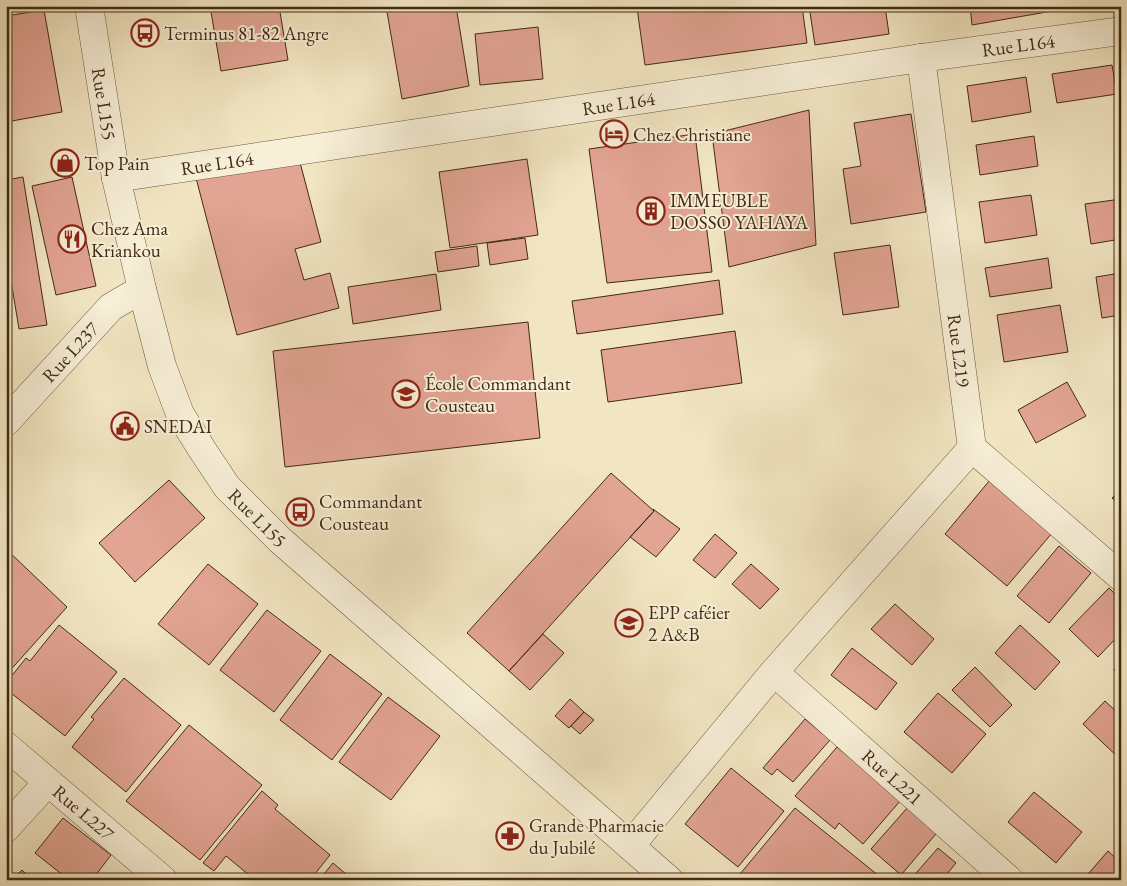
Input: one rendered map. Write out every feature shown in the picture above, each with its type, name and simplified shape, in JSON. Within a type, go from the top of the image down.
[{"type":"street","name":"Rue L155","points":[[89,6],[116,178],[142,289],[162,366],[180,414],[203,451],[227,487],[280,540],[670,880]]},
{"type":"street","name":"Rue L164","points":[[116,178],[921,58],[1121,32]]},
{"type":"street","name":"Rue L219","points":[[921,58],[972,448]]},
{"type":"street","name":"Rue L237","points":[[6,422],[111,308],[142,289]]},
{"type":"street","points":[[630,846],[774,672],[972,448],[1121,577]]},
{"type":"street","name":"Rue L221","points":[[774,672],[1009,880]]},
{"type":"street","name":"Rue L227","points":[[6,746],[162,880]]},
{"type":"street","points":[[6,828],[48,782]]},
{"type":"building","points":[[210,6],[279,6],[288,60],[221,71]]},
{"type":"building","points":[[386,6],[456,6],[469,86],[402,99]]},
{"type":"building","points":[[649,6],[802,6],[807,43],[645,65],[637,8]]},
{"type":"building","points":[[809,6],[885,6],[889,34],[815,45]]},
{"type":"building","points":[[970,6],[1063,6],[1064,9],[972,25]]},
{"type":"building","points":[[44,10],[62,112],[6,122],[6,16]]},
{"type":"building","points":[[538,27],[543,79],[480,85],[475,34]]},
{"type":"building","points":[[1112,65],[1117,94],[1057,103],[1052,74]]},
{"type":"building","points":[[1026,77],[1031,112],[972,122],[967,86]]},
{"type":"building","points":[[809,110],[816,245],[729,267],[712,134]]},
{"type":"building","points":[[911,114],[926,212],[851,224],[843,169],[861,166],[854,123]]},
{"type":"building","name":"IMMEUBLE DOSSO YAHAYA","points":[[695,134],[712,272],[607,283],[589,149]]},
{"type":"building","points":[[1034,136],[1038,166],[980,175],[976,145]]},
{"type":"building","points":[[297,151],[321,242],[295,249],[304,280],[330,273],[339,308],[237,335],[196,178]]},
{"type":"building","points":[[527,159],[538,235],[450,248],[439,172]]},
{"type":"building","points":[[23,177],[47,325],[19,329],[6,250],[6,180]]},
{"type":"building","points":[[72,177],[96,286],[56,295],[32,186]]},
{"type":"building","points":[[1031,195],[1037,235],[985,243],[979,202]]},
{"type":"building","points":[[1121,199],[1121,239],[1091,244],[1085,204]]},
{"type":"building","points":[[525,238],[528,259],[490,265],[487,243]]},
{"type":"building","points":[[890,245],[899,307],[843,315],[834,253]]},
{"type":"building","points":[[477,246],[479,266],[438,272],[435,252]]},
{"type":"building","points":[[1048,258],[1052,288],[990,297],[985,268]]},
{"type":"building","points":[[1121,273],[1121,315],[1102,318],[1096,277]]},
{"type":"building","points":[[436,274],[441,310],[353,324],[348,287]]},
{"type":"building","points":[[719,280],[723,314],[577,334],[572,301]]},
{"type":"building","points":[[1060,305],[1068,352],[1004,362],[997,315]]},
{"type":"building","name":"École Commandant Cousteau","points":[[528,322],[540,438],[285,467],[273,351]]},
{"type":"building","points":[[735,331],[742,383],[608,402],[601,350]]},
{"type":"building","points":[[1067,382],[1086,416],[1036,443],[1018,410]]},
{"type":"building","points":[[611,473],[654,511],[509,671],[467,633]]},
{"type":"building","points":[[169,480],[205,518],[135,582],[99,543]]},
{"type":"building","points":[[990,480],[1053,532],[1007,586],[945,534]]},
{"type":"building","points":[[1121,490],[1121,506],[1112,498]]},
{"type":"building","points":[[653,509],[680,529],[656,557],[630,537],[654,511]]},
{"type":"building","points":[[715,534],[737,553],[715,578],[693,560]]},
{"type":"building","points":[[1059,546],[1091,573],[1049,623],[1017,596]]},
{"type":"building","points":[[6,549],[67,607],[6,675]]},
{"type":"building","points":[[208,564],[258,604],[209,665],[158,624]]},
{"type":"building","points":[[751,564],[779,589],[760,609],[732,584]]},
{"type":"building","points":[[1109,588],[1121,600],[1121,633],[1098,657],[1069,629]]},
{"type":"building","points":[[895,604],[934,639],[912,665],[871,629]]},
{"type":"building","points":[[267,610],[321,651],[274,712],[220,670]]},
{"type":"building","points":[[59,625],[117,672],[65,736],[6,689],[6,683],[26,658],[30,661]]},
{"type":"building","points":[[1020,625],[1060,662],[1035,690],[995,653]]},
{"type":"building","points":[[543,634],[564,653],[530,690],[509,671]]},
{"type":"building","points":[[852,648],[897,683],[876,710],[831,675]]},
{"type":"building","points":[[330,654],[382,694],[332,760],[280,720]]},
{"type":"building","points":[[1121,662],[1121,676],[1114,670]]},
{"type":"building","points":[[975,667],[1012,705],[990,727],[952,690]]},
{"type":"building","points":[[124,678],[181,725],[126,792],[72,747],[94,719],[91,717]]},
{"type":"building","points":[[938,693],[986,734],[952,773],[904,732]]},
{"type":"building","points":[[388,697],[440,736],[391,800],[339,762]]},
{"type":"building","points":[[570,699],[584,712],[569,728],[555,716]]},
{"type":"building","points":[[1105,701],[1121,716],[1121,760],[1083,724]]},
{"type":"building","points":[[584,712],[594,720],[580,734],[571,726]]},
{"type":"building","points":[[805,719],[830,740],[793,782],[777,769],[772,775],[763,768]]},
{"type":"building","points":[[189,725],[262,785],[200,860],[126,801]]},
{"type":"building","points":[[837,747],[901,800],[863,844],[839,823],[835,829],[795,796]]},
{"type":"building","points":[[731,768],[784,811],[738,867],[685,824]]},
{"type":"building","points":[[262,791],[278,805],[275,809],[330,855],[310,880],[255,880],[226,856],[214,871],[203,863]]},
{"type":"building","points":[[1034,792],[1082,832],[1056,863],[1008,822]]},
{"type":"building","points":[[908,807],[941,828],[901,875],[871,849]]},
{"type":"building","points":[[795,808],[884,880],[748,880],[740,874]]},
{"type":"building","points":[[63,818],[111,855],[92,880],[69,880],[35,853]]},
{"type":"building","points":[[938,848],[956,863],[942,880],[910,880]]},
{"type":"building","points":[[1108,851],[1121,863],[1121,880],[1083,880]]},
{"type":"building","points":[[333,863],[353,880],[319,880]]},
{"type":"building","points":[[22,870],[32,880],[12,880]]},
{"type":"place","name":"Terminus 81-82 Angre","points":[[145,33]]},
{"type":"place","name":"Chez Christiane","points":[[614,134]]},
{"type":"place","name":"Top Pain","points":[[65,163]]},
{"type":"place","name":"IMMEUBLE DOSSO YAHAYA","points":[[651,211]]},
{"type":"place","name":"Chez Ama Kriankou","points":[[72,239]]},
{"type":"place","name":"École Commandant Cousteau","points":[[406,394]]},
{"type":"place","name":"SNEDAI","points":[[125,426]]},
{"type":"place","name":"Commandant Cousteau","points":[[300,512]]},
{"type":"place","name":"EPP caféier 2 A&B","points":[[629,623]]},
{"type":"place","name":"Grande Pharmacie du Jubilé","points":[[510,836]]}]
